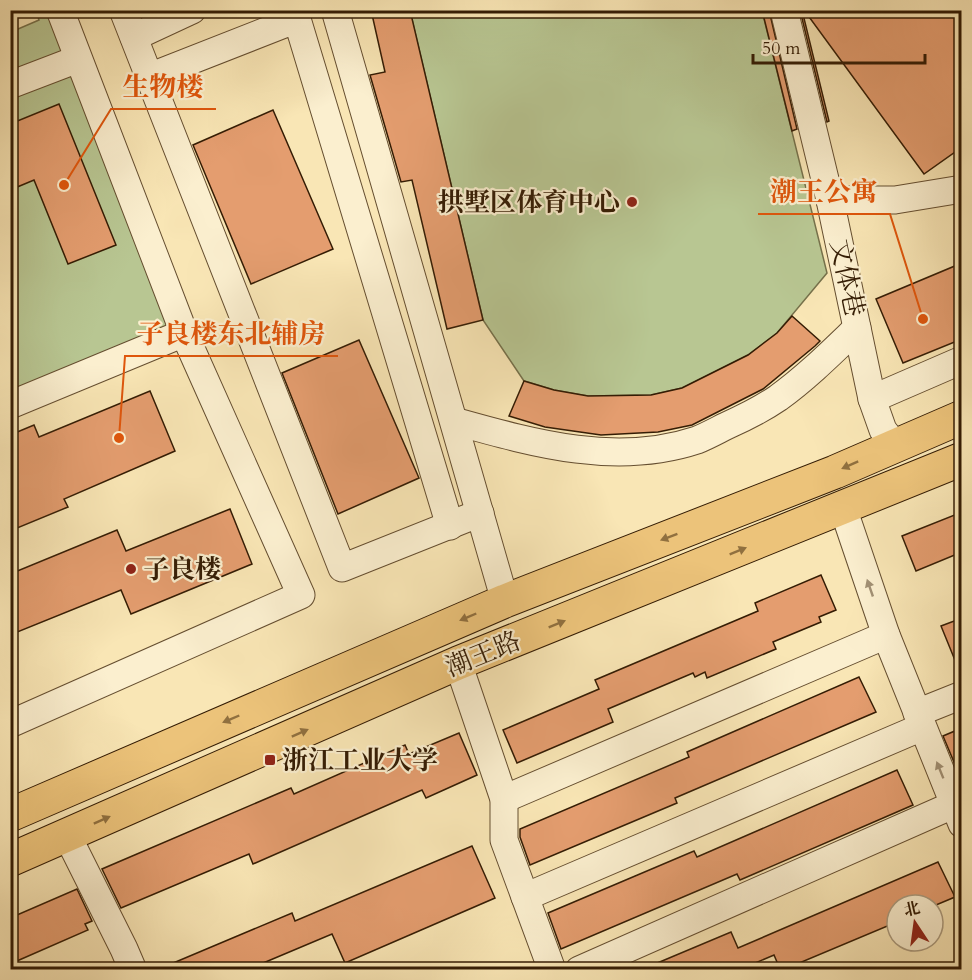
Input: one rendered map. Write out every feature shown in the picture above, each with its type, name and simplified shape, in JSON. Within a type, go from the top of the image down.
[{"type":"main road","name":"潮王路","points":[[10,815],[505,601],[835,472],[962,417]]},
{"type":"main road","name":"潮王路","points":[[10,860],[458,663],[962,459]]},
{"type":"street","points":[[10,724],[302,595],[184,333],[60,10]]},
{"type":"street","points":[[123,10],[342,568],[480,513]]},
{"type":"street","points":[[134,37],[192,10]]},
{"type":"street","points":[[335,10],[505,601]]},
{"type":"street","points":[[784,10],[830,200]]},
{"type":"street","points":[[149,77],[297,19],[450,526]]},
{"type":"street","points":[[10,86],[78,59]]},
{"type":"street","name":"文体巷","points":[[895,446],[883,430],[872,399],[830,200],[896,200],[962,189]]},
{"type":"street","points":[[454,421],[540,444],[584,451],[623,452],[659,449],[697,440],[740,420],[777,398],[811,371],[857,328]]},
{"type":"street","points":[[10,405],[184,333]]},
{"type":"street","points":[[872,399],[962,360]]},
{"type":"street","points":[[579,969],[959,810],[886,635],[843,508]]},
{"type":"street","points":[[504,799],[886,635]]},
{"type":"street","points":[[458,663],[504,799],[504,840],[552,969]]},
{"type":"street","points":[[525,897],[920,720],[962,695]]},
{"type":"street","points":[[67,835],[133,969]]},
{"type":"green space","points":[[36,11],[60,11],[184,333],[11,405],[11,32],[39,20]]},
{"type":"green space","name":"拱墅区体育中心","points":[[410,11],[762,11],[827,273],[777,333],[748,355],[682,388],[651,395],[588,396],[554,390],[524,381],[483,320]]},
{"type":"building","points":[[371,10],[410,10],[483,320],[447,329],[412,180],[401,182],[370,75],[385,72]]},
{"type":"building","points":[[762,10],[769,10],[797,129],[792,131]]},
{"type":"building","points":[[800,10],[802,10],[829,121],[827,122]]},
{"type":"building","points":[[804,10],[962,10],[962,147],[924,174]]},
{"type":"building","points":[[59,104],[116,245],[68,264],[34,180],[10,190],[10,124]]},
{"type":"building","points":[[273,110],[333,249],[251,284],[193,145]]},
{"type":"building","points":[[962,263],[962,339],[903,363],[876,299]]},
{"type":"building","points":[[792,316],[820,341],[763,389],[692,425],[658,432],[601,435],[545,427],[509,416],[524,381],[554,390],[588,396],[651,395],[682,388],[748,355],[777,333]]},
{"type":"building","points":[[359,340],[419,478],[338,514],[282,373]]},
{"type":"building","points":[[150,391],[175,451],[64,499],[68,507],[10,531],[10,435],[34,425],[39,437]]},
{"type":"building","name":"子良楼","points":[[230,509],[252,564],[131,614],[121,590],[10,635],[10,574],[117,530],[126,551]]},
{"type":"building","points":[[962,512],[962,552],[916,571],[902,536]]},
{"type":"building","points":[[821,575],[836,610],[819,617],[821,622],[773,642],[776,649],[707,678],[705,672],[695,677],[693,673],[608,709],[613,722],[517,763],[503,730],[599,689],[595,680],[758,611],[755,603]]},
{"type":"building","points":[[962,618],[962,675],[961,675],[941,626]]},
{"type":"building","points":[[859,677],[876,712],[675,798],[677,803],[530,865],[520,837],[520,829],[689,757],[687,752]]},
{"type":"building","points":[[962,728],[962,781],[943,736]]},
{"type":"building","points":[[459,733],[477,775],[426,798],[422,790],[253,864],[249,854],[121,908],[102,869],[291,788],[294,794],[405,745],[409,754]]},
{"type":"building","points":[[897,770],[913,805],[740,880],[737,874],[561,949],[548,913],[694,851],[697,857]]},
{"type":"building","points":[[472,846],[495,898],[345,963],[332,934],[249,969],[159,969],[292,913],[295,921]]},
{"type":"building","points":[[938,862],[955,897],[945,901],[945,893],[885,893],[885,927],[785,969],[780,969],[774,955],[741,969],[643,969],[731,932],[738,948]]},
{"type":"building","points":[[77,889],[92,921],[85,924],[88,930],[10,964],[10,918]]},
{"type":"place","name":"生物楼","points":[[64,185]]},
{"type":"place","name":"拱墅区体育中心","points":[[632,202]]},
{"type":"place","name":"潮王公寓","points":[[923,319]]},
{"type":"place","name":"子良楼东北辅房","points":[[119,438]]},
{"type":"place","name":"子良楼","points":[[131,569]]},
{"type":"place","name":"浙江工业大学","points":[[270,760]]}]
